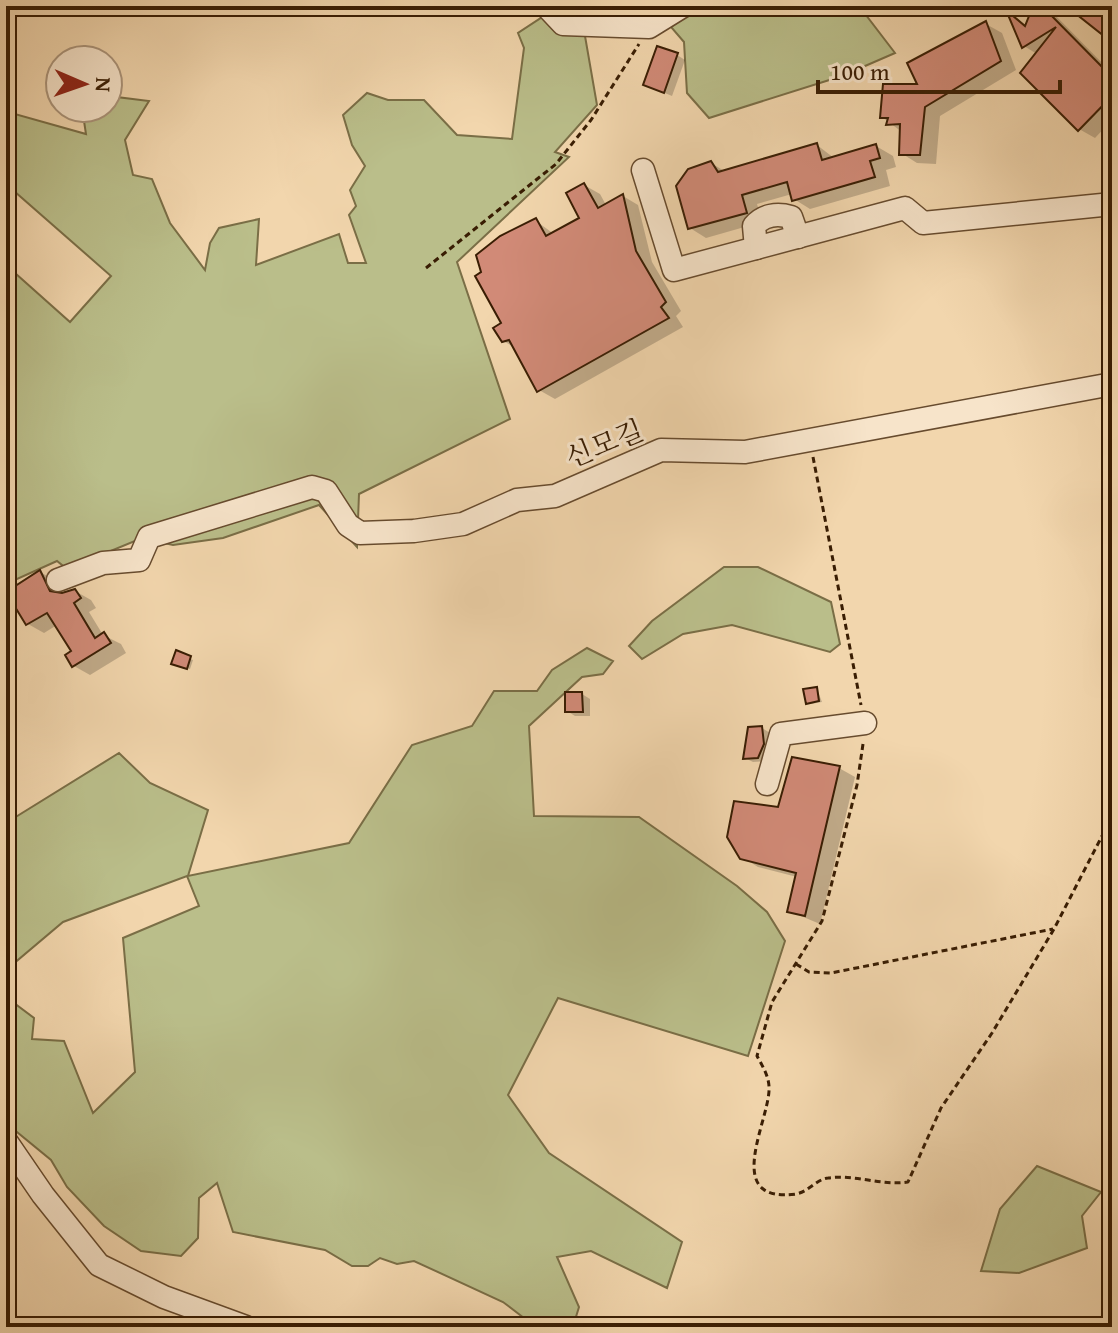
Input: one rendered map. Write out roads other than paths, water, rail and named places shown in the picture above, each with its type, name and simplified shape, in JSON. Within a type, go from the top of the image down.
[{"type":"street","points":[[546,6],[563,24],[649,27],[683,6]]},
{"type":"street","points":[[643,170],[674,270],[905,208],[923,223],[1112,204]]},
{"type":"street","name":"신모길","points":[[58,580],[103,563],[139,560],[149,537],[312,487],[326,491],[348,525],[360,533],[463,524],[517,500],[555,496],[661,450],[745,452],[1112,384]]},
{"type":"street","points":[[767,784],[781,734],[865,723]]},
{"type":"street","points":[[6,1141],[43,1195],[99,1265],[164,1297],[246,1327]]}]
